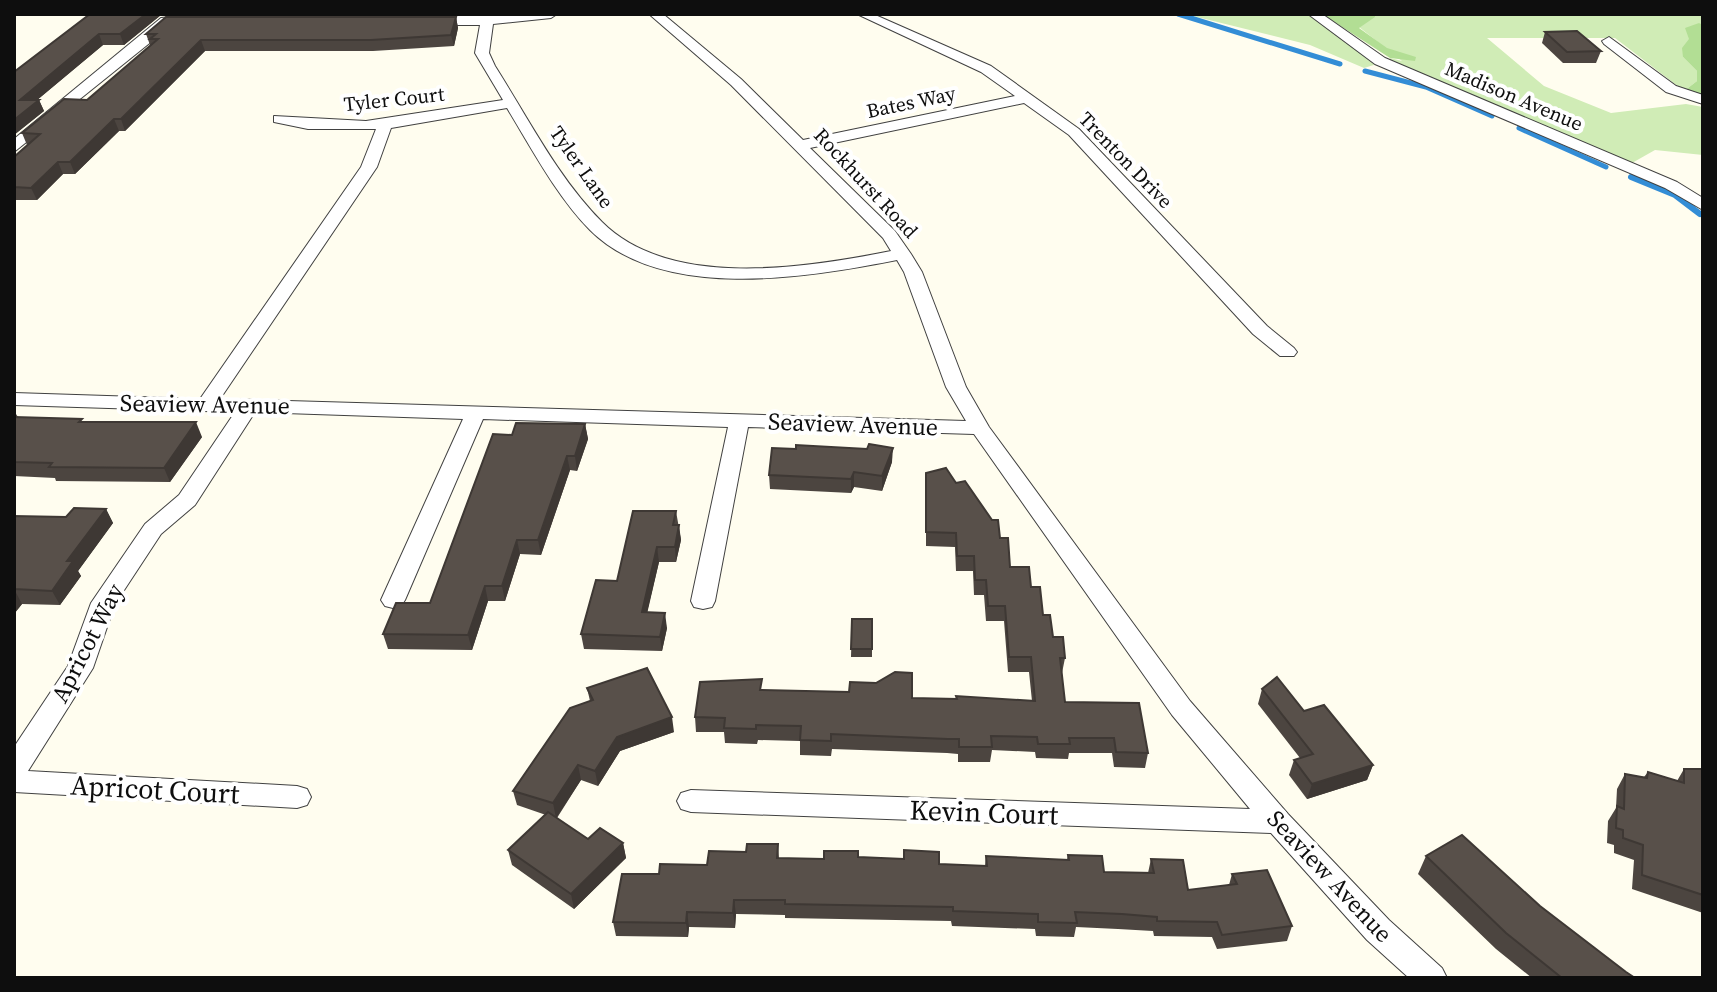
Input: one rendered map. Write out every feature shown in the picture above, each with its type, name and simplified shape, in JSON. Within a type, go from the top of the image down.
[{"type":"street","points":[[408,21],[487,21],[551,14]]},
{"type":"street","name":"Rockhurst Road","points":[[655,14],[736,82],[889,235],[913,272],[956,387],[980,428]]},
{"type":"street","name":"Trenton Drive","points":[[863,14],[986,69],[1074,132],[1228,297],[1287,352]]},
{"type":"street","name":"Madison Avenue","points":[[1314,14],[1380,61],[1671,185],[1703,205]]},
{"type":"street","points":[[14,147],[173,21]]},
{"type":"street","name":"Tyler Lane","points":[[487,21],[482,53],[512,103],[598,229],[640,254],[668,264],[743,274],[795,271],[902,254]]},
{"type":"street","points":[[1609,41],[1671,89],[1703,100]]},
{"type":"street","name":"Bates Way","points":[[801,145],[1028,98]]},
{"type":"street","name":"Tyler Court","points":[[279,119],[329,126],[385,124],[512,103]]},
{"type":"street","points":[[206,405],[369,167],[385,124]]},
{"type":"street","name":"Seaview Avenue","points":[[14,399],[980,428],[1181,708],[1278,822],[1378,930],[1431,978]]},
{"type":"street","name":"Apricot Way","points":[[14,769],[80,668],[103,603],[153,529],[187,500],[249,406]]},
{"type":"street","points":[[393,600],[476,413]]},
{"type":"street","points":[[703,601],[739,421]]},
{"type":"street","name":"Apricot Court","points":[[14,781],[297,797]]},
{"type":"street","name":"Kevin Court","points":[[691,801],[1278,822]]},
{"type":"green space","points":[[1185,14],[1307,14],[1377,64],[1364,68],[1310,45]]},
{"type":"green space","points":[[1322,14],[1375,14],[1359,28],[1387,48],[1416,57],[1415,61],[1390,58]]},
{"type":"green space","points":[[1375,14],[1703,14],[1703,24],[1699,23],[1683,57],[1697,71],[1697,81],[1684,91],[1615,38],[1487,38],[1544,86],[1611,113],[1686,104],[1703,107],[1703,155],[1655,150],[1632,163],[1389,61],[1390,58],[1402,61],[1359,27]]},
{"type":"green space","points":[[1703,24],[1703,97],[1684,91],[1697,81],[1697,71],[1683,57],[1682,48],[1689,39],[1685,28]]},
{"type":"building","points":[[90,14],[146,14],[120,34],[99,34],[20,100],[39,100],[14,120],[14,72]]},
{"type":"building","points":[[166,17],[456,17],[451,35],[371,40],[201,40],[121,119],[114,119],[70,162],[58,162],[31,188],[14,187],[14,157],[40,134],[22,133],[64,99],[87,100],[158,39],[150,39],[156,34],[146,34]]},
{"type":"building","points":[[1577,31],[1601,51],[1567,52],[1545,32]]},
{"type":"building","points":[[14,417],[82,419],[79,422],[196,422],[164,468],[49,467],[52,463],[14,462]]},
{"type":"building","points":[[516,423],[585,424],[575,456],[567,456],[538,540],[517,540],[502,586],[485,586],[468,635],[383,634],[396,603],[430,603],[493,434],[512,435]]},
{"type":"building","points":[[869,444],[893,448],[882,476],[854,472],[851,479],[769,475],[772,448],[796,449],[796,445],[867,449]]},
{"type":"building","points":[[946,468],[956,483],[965,481],[992,520],[998,520],[1000,538],[1008,538],[1010,567],[1029,567],[1031,587],[1040,587],[1043,615],[1050,615],[1053,637],[1063,637],[1065,658],[1060,658],[1065,702],[1139,703],[1148,753],[1116,752],[1114,738],[1069,738],[1070,744],[1038,744],[1037,737],[991,736],[992,747],[959,747],[959,739],[831,734],[831,741],[800,740],[801,726],[724,728],[725,718],[695,717],[700,682],[762,679],[760,690],[849,692],[850,682],[876,683],[895,672],[912,673],[912,698],[957,699],[956,696],[1035,701],[1031,657],[1009,657],[1005,606],[988,606],[986,580],[975,580],[974,556],[957,556],[956,533],[926,532],[926,473]]},
{"type":"building","points":[[74,508],[106,509],[67,561],[73,561],[52,591],[14,589],[14,516],[66,517]]},
{"type":"building","points":[[633,511],[676,511],[673,525],[679,525],[675,547],[657,547],[642,612],[665,613],[660,637],[581,634],[596,580],[617,581]]},
{"type":"building","points":[[852,619],[872,619],[872,649],[851,649]]},
{"type":"building","points":[[647,668],[672,717],[617,737],[595,771],[578,765],[553,803],[513,791],[570,708],[593,700],[587,688]]},
{"type":"building","points":[[1277,677],[1304,711],[1324,705],[1373,765],[1312,784],[1294,760],[1313,754],[1262,689]]},
{"type":"building","points":[[1684,769],[1703,769],[1703,895],[1642,875],[1643,845],[1623,838],[1623,830],[1616,828],[1617,806],[1624,809],[1625,774],[1647,778],[1648,772],[1684,783]]},
{"type":"building","points":[[548,812],[588,839],[600,828],[623,843],[571,894],[508,850]]},
{"type":"building","points":[[1462,835],[1540,906],[1635,978],[1562,978],[1506,933],[1426,856]]},
{"type":"building","points":[[747,844],[778,844],[777,858],[824,859],[824,851],[858,851],[858,857],[904,859],[904,850],[939,852],[939,864],[987,866],[986,856],[1069,860],[1068,855],[1102,856],[1104,872],[1154,873],[1151,859],[1183,860],[1188,890],[1237,884],[1232,874],[1267,870],[1292,926],[1222,935],[1217,922],[1157,921],[1157,917],[1122,914],[1075,912],[1077,923],[1038,922],[1038,914],[953,911],[953,907],[785,904],[785,900],[734,900],[733,913],[687,912],[686,923],[613,922],[622,874],[659,874],[660,864],[707,865],[709,851],[746,852]]},
{"type":"waterway","points":[[1178,14],[1340,64]]},
{"type":"waterway","points":[[1365,71],[1426,87],[1492,116]]},
{"type":"waterway","points":[[1519,128],[1606,167]]},
{"type":"waterway","points":[[1631,177],[1675,195],[1700,214]]}]
